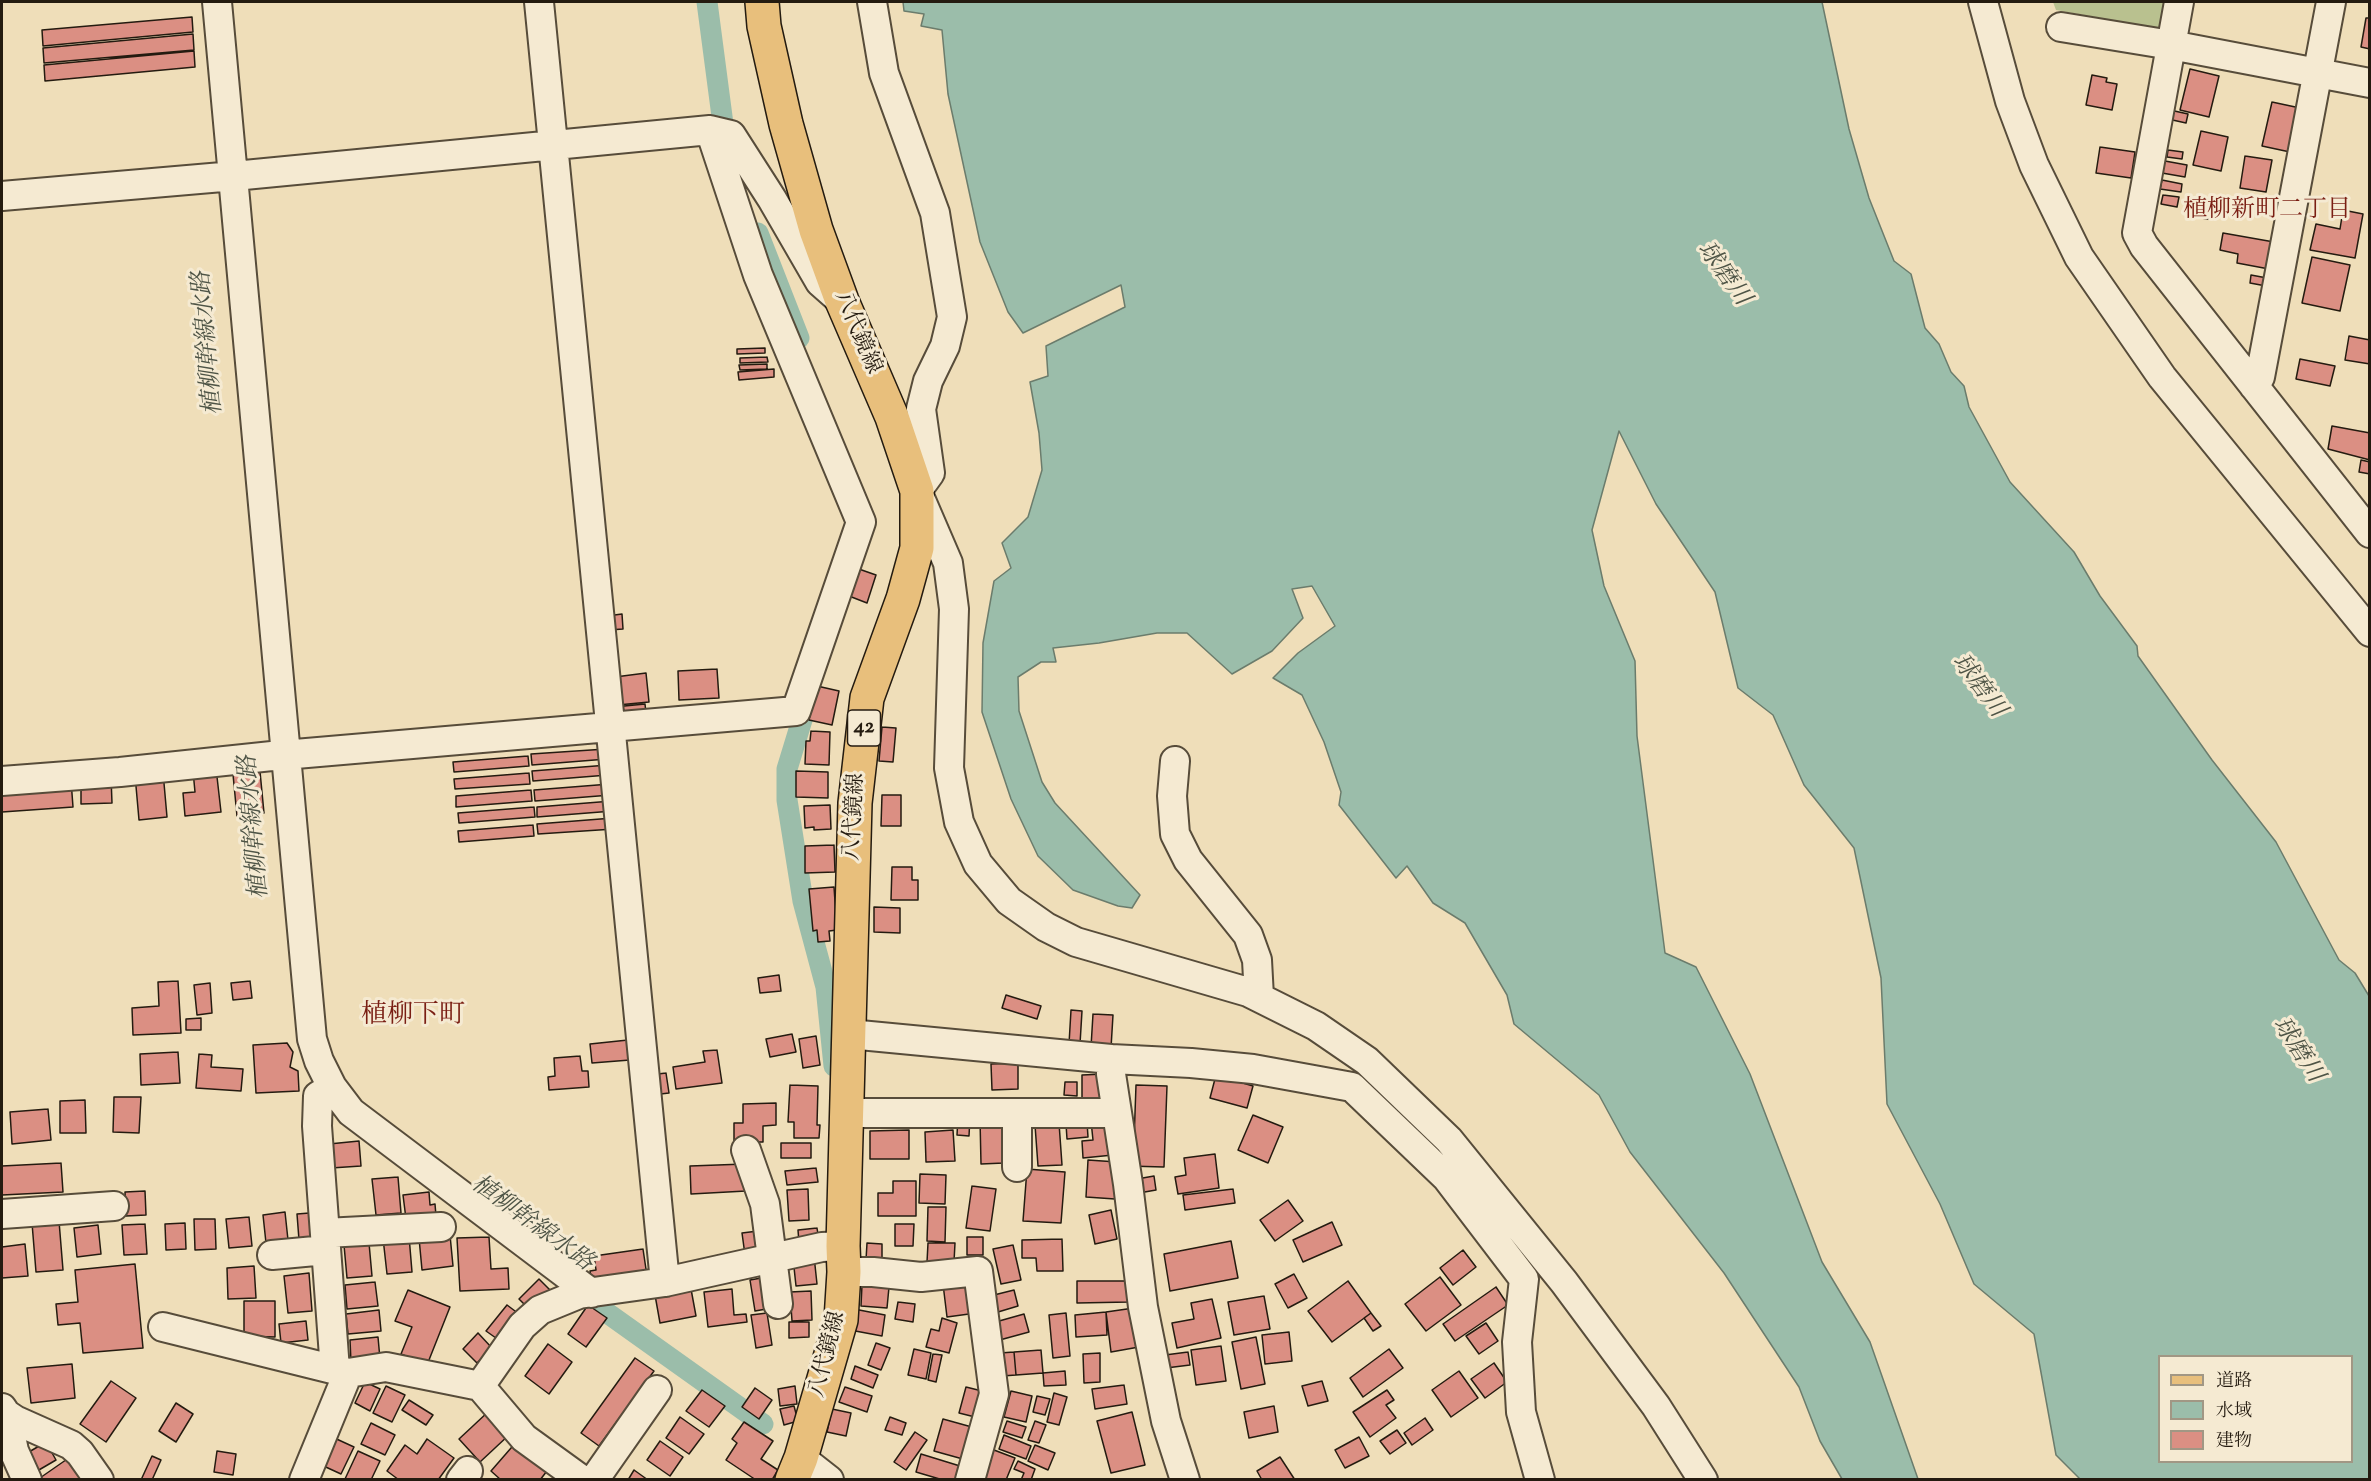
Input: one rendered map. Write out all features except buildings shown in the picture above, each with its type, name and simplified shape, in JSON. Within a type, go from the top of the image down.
[{"type":"main road","name":"八代鏡線","points":[[762,2],[764,26],[786,124],[816,230],[842,302],[892,417],[917,491],[917,548],[903,599],[867,698],[855,803],[841,1320],[796,1469]]},
{"type":"street","points":[[217,2],[227,177],[280,756],[312,1039],[325,1091],[317,1126],[326,1242],[342,1371],[304,1479]]},
{"type":"street","points":[[539,2],[665,1282]]},
{"type":"street","points":[[872,2],[884,73],[935,213],[952,316],[945,346],[928,381],[921,409],[930,473],[917,491],[948,563],[954,609],[950,768],[959,822],[978,864],[1009,901],[1046,927],[1076,942],[1259,997],[1316,1026],[1367,1061],[1449,1140],[1606,1339],[1656,1406],[1703,1479]]},
{"type":"street","points":[[1983,2],[2010,101],[2034,165],[2079,257],[2162,377],[2370,632]]},
{"type":"street","points":[[2180,2],[2137,233],[2144,246],[2370,533]]},
{"type":"street","points":[[2254,386],[2260,378],[2331,2]]},
{"type":"street","points":[[2061,27],[2171,45],[2370,83]]},
{"type":"street","points":[[2,196],[227,177],[710,130],[731,135],[772,199],[820,282],[842,302]]},
{"type":"street","points":[[2,781],[796,711],[861,522],[758,275],[710,130]]},
{"type":"street","points":[[1175,761],[1172,796],[1175,834],[1188,860],[1248,935],[1257,960],[1259,997]]},
{"type":"street","points":[[849,1034],[1111,1059],[1242,1068],[1352,1087],[1449,1140]]},
{"type":"street","points":[[1111,1059],[1111,1074],[1143,1306],[1166,1421],[1185,1479]]},
{"type":"street","points":[[1352,1087],[1448,1178],[1524,1280],[1517,1342],[1521,1412],[1540,1479]]},
{"type":"street","points":[[325,1091],[591,1293]]},
{"type":"street","points":[[846,1113],[1117,1113]]},
{"type":"street","points":[[1017,1113],[1017,1167]]},
{"type":"street","points":[[746,1150],[765,1204],[778,1304]]},
{"type":"street","points":[[2,1214],[114,1206]]},
{"type":"street","points":[[272,1255],[326,1242],[441,1227]]},
{"type":"street","points":[[480,1386],[522,1326],[540,1310],[579,1294],[665,1282],[822,1247],[873,1272],[921,1276],[978,1271],[994,1394],[970,1479]]},
{"type":"street","points":[[164,1327],[342,1371],[386,1367],[480,1386],[524,1438],[582,1479]]},
{"type":"street","points":[[594,1479],[657,1390]]},
{"type":"street","points":[[8,1414],[14,1451],[27,1479]]},
{"type":"street","points":[[8,1414],[71,1445],[80,1453],[99,1479]]},
{"type":"street","points":[[796,1469],[829,1479]]},
{"type":"shaded area","points":[[2053,2],[2166,2],[2161,29],[2056,10]]},
{"type":"water","name":"球磨川","points":[[903,2],[1822,2],[1849,129],[1869,198],[1894,261],[1911,274],[1925,328],[1939,344],[1951,372],[1964,386],[1969,407],[2010,482],[2074,552],[2100,596],[2137,646],[2138,656],[2212,760],[2276,842],[2339,960],[2355,973],[2369,996],[2369,1479],[2080,1479],[2056,1455],[2034,1334],[1974,1284],[1940,1204],[1887,1104],[1881,978],[1854,848],[1804,785],[1773,715],[1738,688],[1715,592],[1656,504],[1619,431],[1592,530],[1604,586],[1635,661],[1637,736],[1665,953],[1696,967],[1750,1074],[1822,1262],[1870,1342],[1918,1479],[1842,1479],[1820,1441],[1799,1387],[1724,1273],[1630,1152],[1599,1095],[1514,1024],[1507,995],[1465,923],[1433,903],[1407,866],[1396,878],[1339,805],[1341,792],[1324,742],[1302,695],[1273,678],[1298,653],[1335,626],[1312,586],[1292,589],[1303,618],[1272,651],[1232,674],[1187,633],[1157,633],[1053,648],[1056,662],[1041,662],[1018,677],[1019,711],[1042,782],[1055,803],[1140,895],[1132,908],[1118,906],[1073,890],[1038,856],[1011,799],[982,712],[983,643],[994,581],[1011,568],[1002,543],[1028,517],[1042,470],[1039,433],[1030,382],[1048,376],[1046,346],[1125,307],[1121,285],[1023,333],[1008,312],[980,242],[948,94],[942,30],[921,26],[924,14],[904,11]]},
{"type":"waterway","points":[[707,2],[723,124]]},
{"type":"waterway","points":[[758,233],[799,338]]},
{"type":"waterway","points":[[809,697],[787,769],[787,800],[803,901],[826,987],[834,1066]]},
{"type":"waterway","name":"植柳幹線水路","points":[[575,1290],[763,1424]]},
{"type":"district","name":"植柳新町二丁目","points":[[2267,212]]},
{"type":"district","name":"植柳下町","points":[[413,1018]]}]
